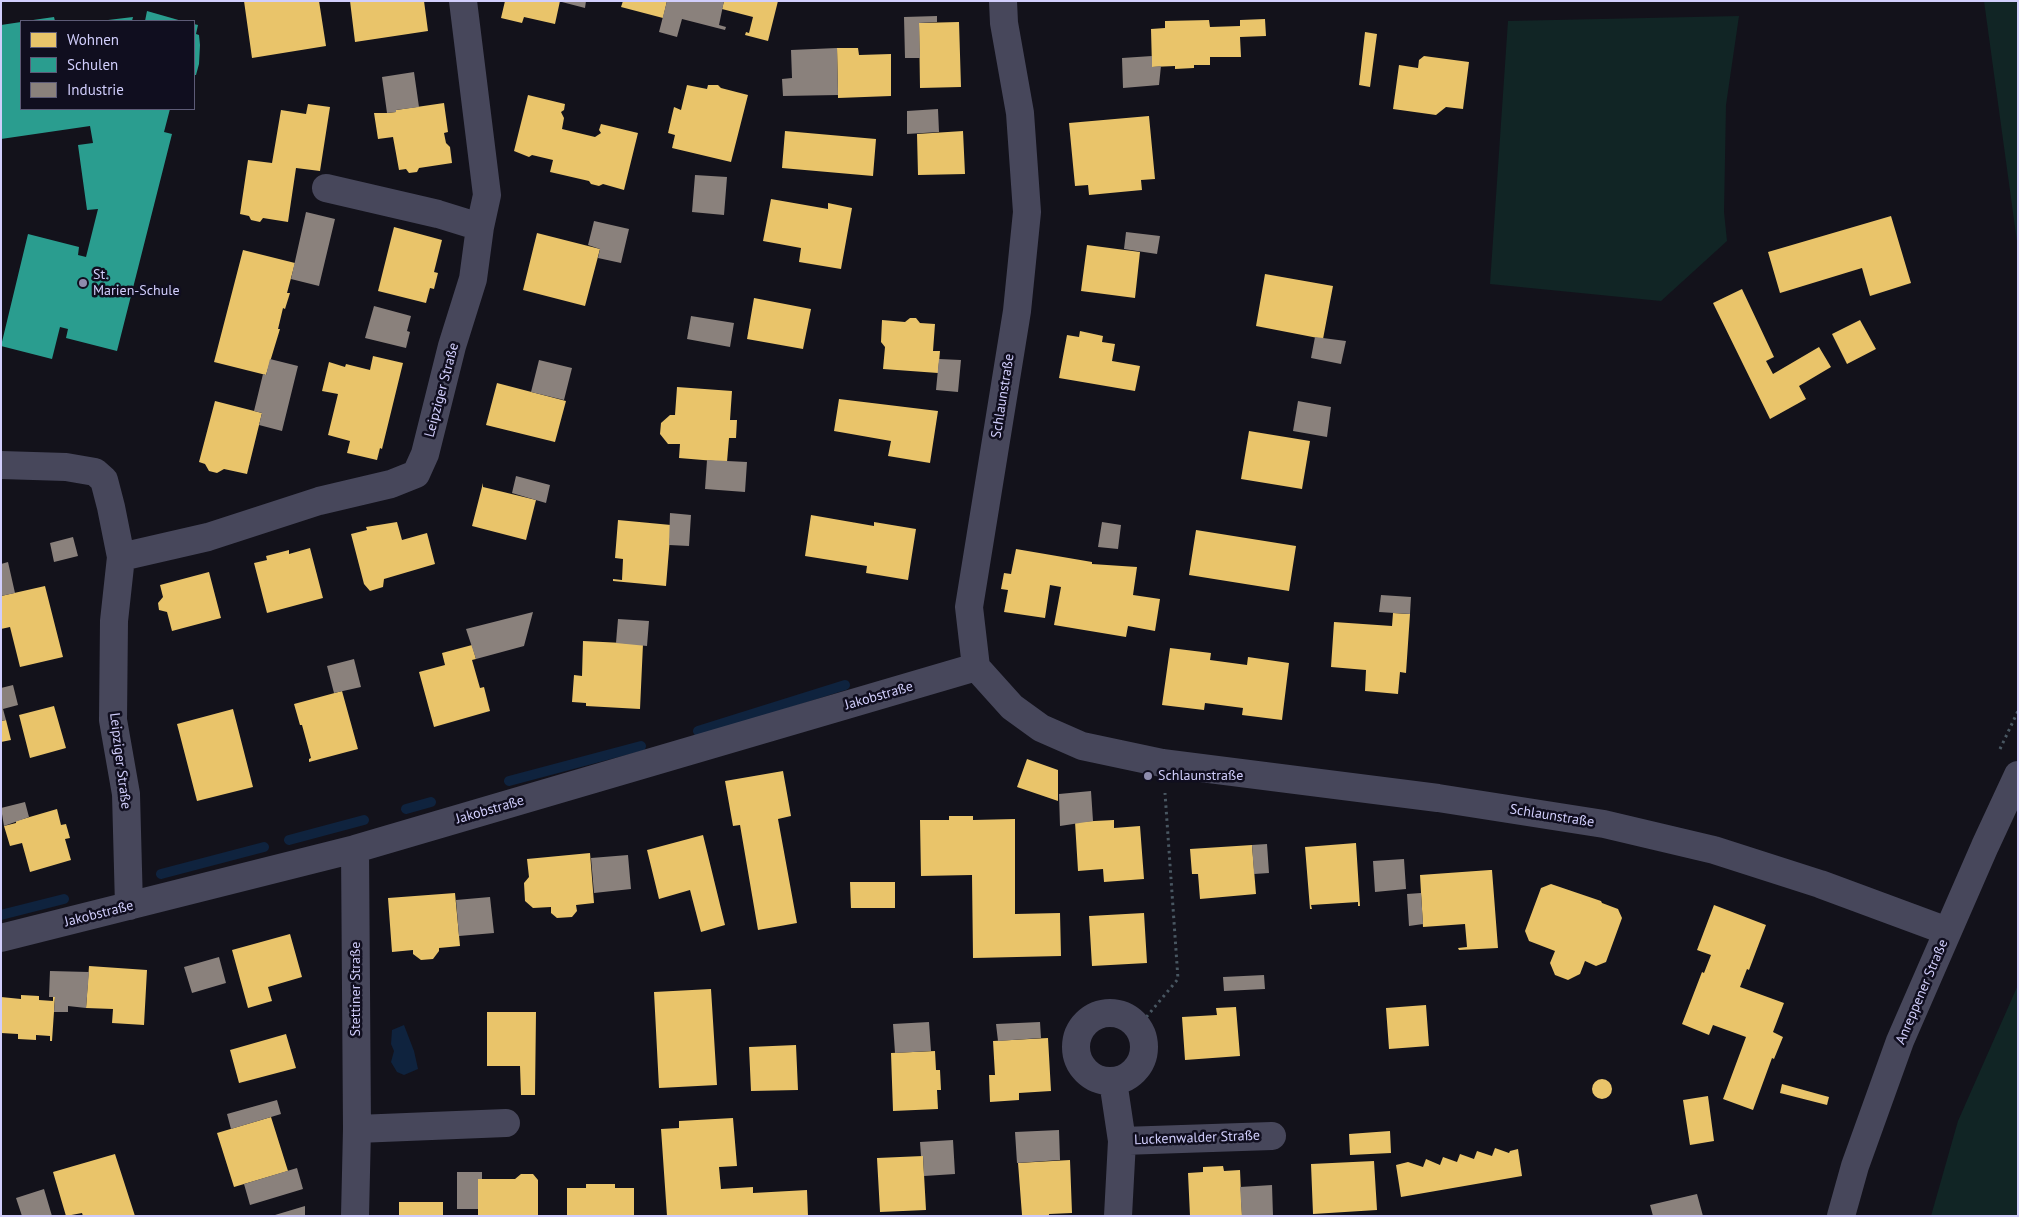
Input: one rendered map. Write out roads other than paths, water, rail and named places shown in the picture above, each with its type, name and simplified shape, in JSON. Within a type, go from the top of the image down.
[{"type":"street","name":"Leipziger Straße","points":[[121,557],[208,537],[319,501],[391,484],[416,474],[425,454],[452,346],[473,279],[480,227],[487,195],[463,1]]},
{"type":"street","name":"Schlaunstraße","points":[[1003,1],[1004,23],[1020,113],[1027,212],[1017,311],[969,607],[976,667],[1012,707],[1042,728],[1082,746],[1162,763],[1438,798],[1604,824],[1722,852],[1820,884],[1948,931]]},
{"type":"street","points":[[326,188],[438,214],[480,227]]},
{"type":"street","name":"Leipziger Straße","points":[[1,465],[66,467],[95,472],[104,480],[121,557],[114,621],[113,720],[126,794],[129,906]]},
{"type":"street","name":"Jakobstraße","points":[[1,938],[355,849],[976,667]]},
{"type":"street","name":"Anreppener Straße","points":[[1841,1216],[1855,1166],[1900,1041],[2018,775]]},
{"type":"street","name":"Stettiner Straße","points":[[355,849],[355,1216]]},
{"type":"street","points":[[1107,1012],[1129,1019],[1138,1027],[1143,1038],[1144,1050],[1141,1061],[1134,1071],[1125,1078],[1113,1081],[1101,1080],[1090,1075],[1081,1067],[1076,1056],[1075,1044],[1078,1032],[1085,1022],[1095,1015],[1107,1012]]},
{"type":"street","name":"Luckenwalder Straße","points":[[1113,1081],[1122,1141],[1118,1216]]},
{"type":"street","points":[[356,1129],[506,1123]]},
{"type":"street","name":"Luckenwalder Straße","points":[[1122,1141],[1272,1136]]},
{"type":"water","points":[[404,1025],[414,1051],[418,1069],[404,1075],[397,1072],[391,1062],[394,1051],[391,1044],[392,1030]]},
{"type":"waterway","points":[[698,731],[845,685]]},
{"type":"waterway","points":[[509,781],[641,746]]},
{"type":"waterway","points":[[406,809],[431,802]]},
{"type":"waterway","points":[[289,840],[364,820]]},
{"type":"waterway","points":[[161,874],[264,847]]},
{"type":"waterway","points":[[1,915],[64,899]]},
{"type":"place","name":"St. Marien-Schule","points":[[83,283]]},
{"type":"place","name":"Schlaunstraße","points":[[1148,776]]}]
